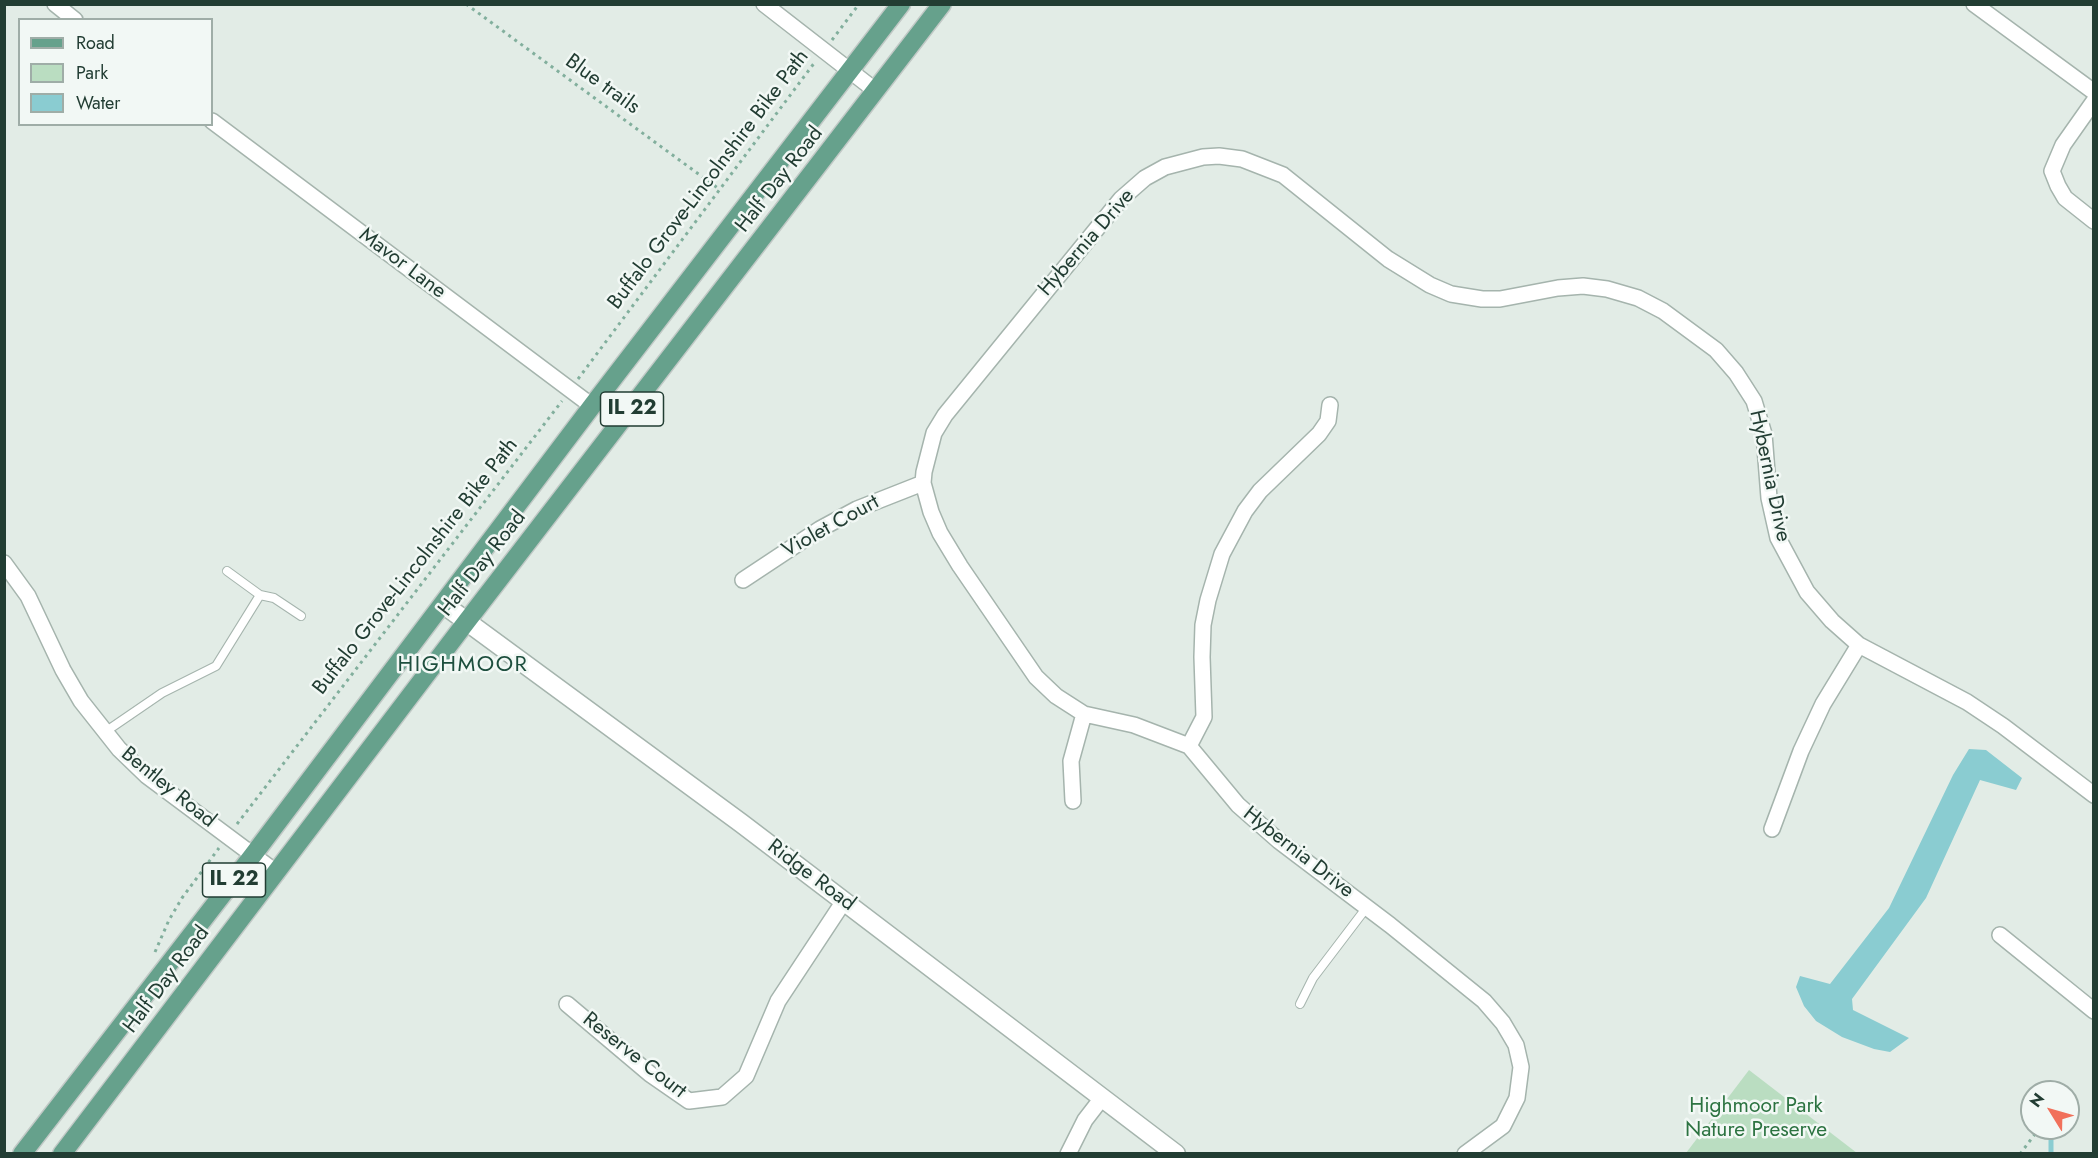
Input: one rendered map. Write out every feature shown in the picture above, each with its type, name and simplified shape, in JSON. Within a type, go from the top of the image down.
[{"type":"main road","name":"Half Day Road","points":[[22,1154],[253,855],[592,406],[901,4]]},
{"type":"main road","name":"Half Day Road","points":[[62,1154],[467,621],[942,4]]},
{"type":"street","points":[[55,4],[72,18]]},
{"type":"street","points":[[764,4],[876,92]]},
{"type":"street","points":[[1974,4],[2094,92]]},
{"type":"street","points":[[2094,101],[2063,145],[2052,171],[2065,198],[2094,221]]},
{"type":"street","name":"Mavor Lane","points":[[213,122],[592,406]]},
{"type":"street","name":"Hybernia Drive","points":[[1466,1154],[1503,1126],[1517,1098],[1521,1067],[1516,1045],[1503,1023],[1484,1001],[1367,907],[1279,841],[1238,805],[1189,746],[1134,725],[1084,714],[1056,696],[1036,677],[960,566],[940,533],[931,512],[923,483],[934,434],[945,415],[1121,199],[1145,178],[1165,167],[1203,157],[1220,156],[1242,159],[1283,175],[1388,259],[1430,285],[1451,294],[1482,299],[1500,299],[1558,288],[1583,286],[1607,289],[1638,298],[1664,311],[1716,351],[1736,373],[1754,401],[1764,434],[1769,498],[1778,538],[1807,592],[1832,621],[1859,645],[1994,720],[2094,795]]},
{"type":"street","points":[[1189,746],[1204,717],[1203,625],[1222,554],[1245,512],[1260,491],[1319,434],[1328,421],[1330,405]]},
{"type":"street","name":"Violet Court","points":[[743,580],[820,529],[857,509],[923,483]]},
{"type":"street","name":"Bentley Road","points":[[4,563],[28,596],[63,670],[81,701],[119,749],[147,776],[277,873]]},
{"type":"street","name":"Ridge Road","points":[[443,604],[741,822],[1176,1154]]},
{"type":"street","points":[[1772,829],[1801,751],[1823,705],[1859,645]]},
{"type":"street","points":[[1073,801],[1071,761],[1084,714]]},
{"type":"street","name":"Reserve Court","points":[[567,1004],[650,1074],[689,1101],[722,1097],[747,1076],[778,1001],[844,901]]},
{"type":"street","points":[[2000,935],[2094,1011]]},
{"type":"street","points":[[1068,1154],[1085,1120],[1102,1098]]},
{"type":"lane","points":[[227,571],[260,595],[274,598],[301,616]]},
{"type":"lane","points":[[105,732],[162,693],[216,666],[260,595]]},
{"type":"lane","points":[[1300,1004],[1313,978],[1367,907]]},
{"type":"path","name":"Blue trails","points":[[466,4],[720,190]]},
{"type":"path","name":"Buffalo Grove-Lincolnshire Bike Path","points":[[155,952],[182,898],[438,562],[488,500],[859,4]]},
{"type":"path","points":[[2020,1154],[2030,1140]]},
{"type":"green space","name":"Highmoor Park Nature Preserve","points":[[1749,1070],[1857,1153],[1686,1153]]},
{"type":"water","points":[[1969,749],[1986,750],[2022,778],[2016,790],[1980,780],[1926,898],[1852,999],[1853,1010],[1909,1038],[1890,1052],[1874,1049],[1842,1037],[1816,1021],[1804,1006],[1796,987],[1800,976],[1830,984],[1889,908],[1953,775]]},
{"type":"waterway","points":[[2051,1140],[2051,1154]]},
{"type":"district","name":"HIGHMOOR","points":[[463,666]]}]
